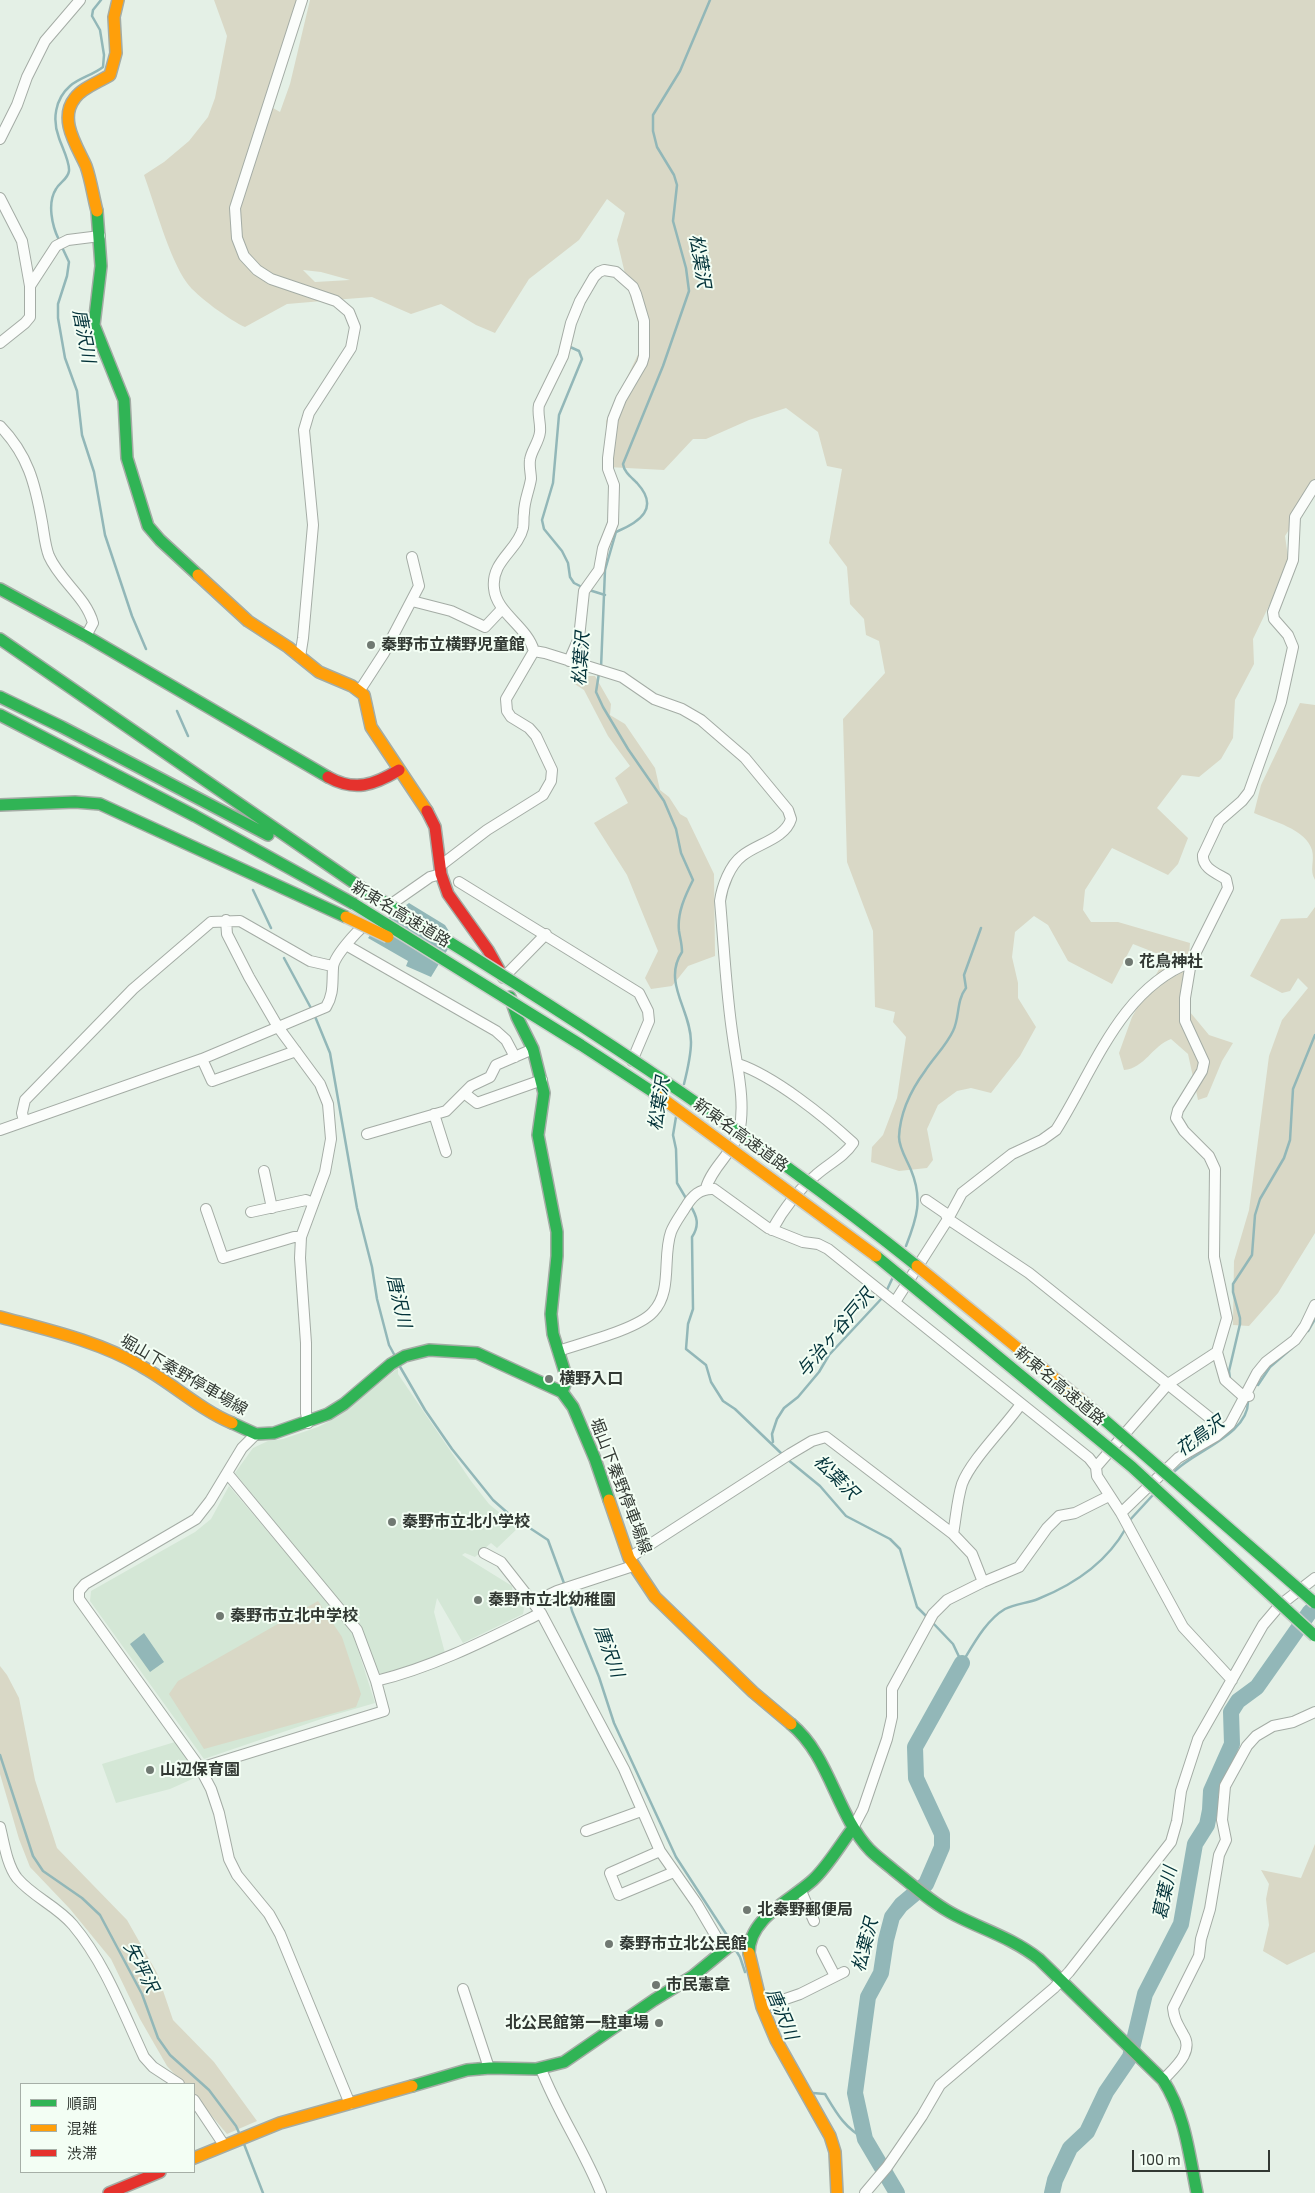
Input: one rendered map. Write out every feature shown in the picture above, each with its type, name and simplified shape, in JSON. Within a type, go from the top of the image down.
[{"type":"main road","points":[[118,0],[114,17],[116,53],[110,75],[76,96],[69,110],[72,140],[86,167],[99,220],[101,266],[94,325],[97,336],[120,384],[124,400],[127,458],[148,526],[160,540],[248,621],[319,672],[360,690],[364,695],[371,727],[426,809],[435,827],[440,870],[448,894],[488,950],[503,978],[517,1017],[533,1049],[542,1080],[544,1093],[538,1135],[556,1225],[557,1256],[551,1314],[553,1334],[568,1379],[562,1392]]},
{"type":"main road","points":[[0,589],[86,636],[341,784],[357,787],[377,784],[399,770]]},
{"type":"main road","points":[[0,639],[363,889]]},
{"type":"main road","name":"新東名高速道路","points":[[0,697],[251,825],[478,958],[590,1030],[767,1152],[855,1216],[943,1285],[1138,1447],[1315,1603]]},
{"type":"main road","name":"新東名高速道路","points":[[0,715],[178,806],[354,904],[473,977],[664,1100],[814,1208],[931,1299],[1132,1467],[1315,1636]]},
{"type":"main road","points":[[0,806],[76,802],[100,804],[473,977]]},
{"type":"main road","name":"堀山下秦野停車場線","points":[[0,1317],[83,1340],[116,1353],[142,1366],[215,1416],[256,1434],[274,1433],[308,1423],[344,1404],[391,1364],[405,1356],[429,1350],[477,1352],[562,1392],[573,1407],[595,1459],[631,1562],[655,1596],[753,1692],[802,1733],[828,1777],[853,1828],[870,1850],[923,1894],[953,1914],[1021,1945],[1061,1980],[1163,2080],[1172,2091],[1178,2107],[1197,2193]]},
{"type":"main road","points":[[837,2193],[832,2144],[824,2121],[776,2040],[762,2007],[749,1959],[749,1944],[755,1931],[764,1919],[801,1891],[824,1868],[853,1828]]},
{"type":"main road","points":[[195,2158],[280,2123],[467,2070],[489,2068],[541,2069],[564,2062],[654,2000],[693,1976],[729,1947],[749,1944]]},
{"type":"main road","points":[[109,2193],[158,2173]]},
{"type":"street","points":[[1,132],[17,105],[27,77],[45,41],[80,0]]},
{"type":"street","points":[[300,657],[313,525],[304,430],[310,413],[351,348],[355,327],[349,312],[336,301],[270,279],[257,270],[244,256],[237,238],[235,208],[302,0]]},
{"type":"street","points":[[0,198],[22,241],[30,286],[30,317],[0,343]]},
{"type":"street","points":[[30,286],[56,246],[68,240],[100,236]]},
{"type":"street","points":[[534,651],[518,624],[502,609],[495,595],[495,574],[502,560],[519,538],[523,528],[525,500],[531,476],[530,460],[540,432],[539,405],[563,356],[571,323],[594,277],[604,270],[616,272],[633,287],[636,294],[644,321],[644,356],[612,419],[608,469],[614,484],[613,523],[603,548],[599,570],[585,588],[579,638],[569,660]]},
{"type":"street","points":[[0,426],[25,458],[35,482],[48,555],[57,571],[91,614],[93,623],[86,636]]},
{"type":"street","points":[[1246,1396],[1225,1380],[1216,1352],[1226,1318],[1214,1257],[1215,1169],[1209,1156],[1184,1131],[1176,1118],[1178,1110],[1202,1071],[1204,1062],[1184,1021],[1185,998],[1191,962],[1228,888],[1226,879],[1206,866],[1202,860],[1203,855],[1219,821],[1242,801],[1249,792],[1280,702],[1292,647],[1288,635],[1274,619],[1273,612],[1293,560],[1295,517],[1315,485]]},
{"type":"street","points":[[360,690],[384,653],[419,586],[412,557]]},
{"type":"street","points":[[412,601],[450,611],[485,626],[502,609]]},
{"type":"street","points":[[534,651],[622,677],[654,699],[682,709],[701,720],[745,758],[788,810],[790,819],[786,828],[778,835],[742,855],[733,867],[721,892],[720,901],[733,1038],[738,1064],[741,1111],[738,1135],[709,1176],[706,1188],[690,1200],[672,1231],[668,1249],[664,1293],[654,1312],[638,1323],[558,1351]]},
{"type":"street","points":[[0,1130],[202,1059],[326,1007],[332,998],[332,966],[346,945],[361,928],[400,896],[440,870],[487,830],[543,795],[551,781],[552,770],[536,736],[529,728],[511,717],[506,710],[506,699],[534,651]]},
{"type":"street","points":[[459,882],[639,993],[648,1011],[649,1021],[624,1080]]},
{"type":"street","points":[[226,920],[227,934],[278,1027],[320,1084],[328,1104],[331,1139],[325,1172],[301,1237],[300,1258],[306,1343],[306,1413],[308,1423]]},
{"type":"street","points":[[24,1121],[22,1106],[25,1100],[133,989],[211,922],[240,921],[310,960],[332,966]]},
{"type":"street","points":[[503,978],[546,934]]},
{"type":"street","points":[[346,945],[496,1031],[506,1040],[515,1057]]},
{"type":"street","points":[[893,1300],[948,1219],[962,1193],[1012,1154],[1042,1140],[1056,1130],[1115,1027],[1133,1002],[1148,988],[1171,972],[1191,962]]},
{"type":"street","points":[[367,1134],[446,1111],[471,1086],[490,1077],[496,1066],[533,1049]]},
{"type":"street","points":[[202,1059],[212,1081],[296,1051]]},
{"type":"street","points":[[738,1064],[752,1069],[812,1109],[853,1143],[842,1156],[816,1174],[800,1191],[772,1230]]},
{"type":"street","points":[[464,1093],[476,1103],[542,1080]]},
{"type":"street","points":[[434,1114],[446,1152]]},
{"type":"street","points":[[264,1171],[272,1208]]},
{"type":"street","points":[[706,1188],[714,1189],[772,1230],[803,1242],[818,1244],[828,1249],[1089,1458],[1096,1468],[1097,1476],[1123,1516],[1183,1627],[1232,1680]]},
{"type":"street","points":[[251,1212],[306,1200],[313,1203]]},
{"type":"street","points":[[926,1200],[944,1213],[948,1219],[1011,1259],[1210,1418]]},
{"type":"street","points":[[206,1209],[223,1258],[294,1236],[301,1237]]},
{"type":"street","points":[[1123,1516],[1178,1458],[1216,1436],[1230,1424],[1257,1373],[1266,1362],[1295,1340],[1305,1326],[1315,1305]]},
{"type":"street","points":[[1096,1468],[1168,1384],[1216,1352]]},
{"type":"street","points":[[953,1534],[962,1485],[968,1473],[1009,1423],[1021,1404]]},
{"type":"street","points":[[256,1434],[242,1448],[210,1501],[196,1519],[85,1584],[79,1590],[79,1599],[200,1768],[211,1788],[220,1813],[229,1859],[238,1875],[270,1914],[280,1934],[350,2104]]},
{"type":"street","points":[[534,1602],[631,1562],[787,1456],[821,1437],[831,1439],[953,1534],[972,1554],[982,1582]]},
{"type":"street","points":[[200,1768],[384,1712],[376,1681],[357,1630],[226,1473]]},
{"type":"street","points":[[853,1828],[863,1809],[887,1739],[892,1717],[892,1689],[933,1614],[947,1600],[982,1582],[1019,1567],[1047,1528],[1059,1516],[1075,1513],[1109,1496]]},
{"type":"street","points":[[484,1552],[501,1562],[541,1612],[624,1769],[660,1851],[729,1947]]},
{"type":"street","points":[[864,2193],[887,2167],[922,2116],[940,2085],[1041,2000],[1061,1980],[1171,1842],[1177,1821],[1180,1792],[1198,1739],[1271,1615],[1295,1592],[1315,1578]]},
{"type":"street","points":[[376,1681],[401,1675],[435,1663],[541,1612]]},
{"type":"street","points":[[1163,2080],[1186,2052],[1187,2042],[1173,2017],[1173,2008],[1199,1956],[1201,1939],[1210,1909],[1219,1855],[1226,1840],[1222,1820],[1225,1786],[1247,1746],[1256,1736],[1273,1726],[1293,1722],[1315,1712]]},
{"type":"street","points":[[586,1831],[642,1811]]},
{"type":"street","points":[[0,1827],[10,1866],[17,1878],[73,1925],[101,1966],[144,2057],[153,2067],[177,2083]]},
{"type":"street","points":[[660,1851],[610,1873],[619,1895],[674,1872]]},
{"type":"street","points":[[801,1891],[814,1921]]},
{"type":"street","points":[[762,2007],[800,1994],[839,1974],[822,1951]]},
{"type":"street","points":[[463,1990],[489,2068]]},
{"type":"street","points":[[541,2069],[553,2100],[590,2165],[601,2193]]},
{"type":"street","points":[[195,2102],[224,2145]]},
{"type":"shaded area","points":[[214,0],[298,0],[266,104],[280,112],[290,84],[310,0],[1315,0],[1315,489],[1285,536],[1289,564],[1253,639],[1254,664],[1235,700],[1233,738],[1221,759],[1199,777],[1182,775],[1157,808],[1188,838],[1178,864],[1168,875],[1112,848],[1085,890],[1083,910],[1091,922],[1118,922],[1190,943],[1185,1006],[1209,1035],[1233,1043],[1222,1061],[1207,1097],[1198,1100],[1188,1054],[1171,1039],[1164,1042],[1138,1065],[1124,1070],[1119,1053],[1132,1017],[1166,957],[1133,944],[1112,984],[1068,961],[1048,925],[1034,916],[1015,932],[1012,957],[1018,983],[1018,998],[1036,1027],[1020,1056],[991,1093],[971,1088],[957,1091],[938,1105],[927,1129],[933,1160],[927,1168],[899,1171],[871,1162],[872,1147],[883,1135],[897,1098],[906,1037],[893,1022],[895,1012],[875,1007],[873,931],[847,862],[843,719],[885,673],[879,641],[866,635],[864,619],[850,604],[847,567],[829,543],[842,469],[827,466],[818,432],[786,408],[749,420],[706,439],[693,439],[664,470],[608,467],[606,421],[644,342],[631,299],[617,240],[625,213],[607,199],[579,240],[529,279],[495,333],[476,325],[441,304],[411,314],[372,297],[287,304],[245,327],[223,314],[192,288],[180,272],[168,246],[144,175],[164,162],[189,141],[208,117],[215,98],[227,36]],"holes":[[[303,270],[321,272],[350,280],[315,282]]]},
{"type":"shaded area","points":[[574,676],[595,676],[611,704],[610,715],[625,724],[655,768],[660,790],[669,797],[680,814],[687,818],[714,874],[715,956],[688,966],[672,986],[651,989],[645,978],[658,951],[627,875],[594,823],[628,803],[615,778],[630,766],[608,736],[584,690],[573,683]]},
{"type":"shaded area","points":[[1300,703],[1315,705],[1315,880],[1312,873],[1312,850],[1303,836],[1288,827],[1254,813],[1261,785]]},
{"type":"shaded area","points":[[1315,907],[1315,1233],[1278,1293],[1249,1326],[1233,1325],[1234,1261],[1249,1210],[1269,1056],[1282,1020],[1308,988],[1298,978],[1290,991],[1282,993],[1250,976],[1281,919],[1307,918]]},
{"type":"shaded area","name":"秦野市立北小学校","points":[[398,1368],[398,1374],[471,1481],[489,1504],[518,1528],[497,1548],[491,1543],[475,1557],[465,1553],[462,1555],[512,1586],[513,1595],[522,1603],[524,1609],[523,1614],[463,1643],[437,1598],[434,1612],[445,1653],[383,1674],[377,1672],[361,1628],[235,1473],[253,1448],[268,1441],[283,1439],[318,1427],[339,1416]]},
{"type":"shaded area","name":"秦野市立北中学校","points":[[229,1486],[352,1631],[375,1703],[327,1717],[204,1759],[90,1601],[91,1591],[195,1532],[211,1519]]},
{"type":"shaded area","points":[[318,1601],[342,1637],[361,1694],[356,1707],[204,1749],[169,1694],[178,1681]]},
{"type":"shaded area","points":[[0,1666],[19,1698],[35,1780],[57,1848],[127,1920],[157,1973],[173,2020],[214,2062],[257,2121],[227,2134],[195,2096],[195,2083],[183,2083],[167,2066],[140,2019],[111,1959],[70,1909],[30,1867],[19,1839],[0,1774]]},
{"type":"shaded area","name":"山辺保育園","points":[[175,1742],[199,1776],[170,1789],[116,1803],[102,1764]]},
{"type":"shaded area","points":[[1315,1844],[1315,1952],[1287,1965],[1263,1951],[1269,1925],[1266,1899],[1269,1884],[1261,1870],[1301,1878]]},
{"type":"water","points":[[409,903],[445,925],[454,939],[431,977],[406,966],[408,961],[368,938],[377,926]]},
{"type":"water","points":[[144,1633],[164,1662],[150,1672],[130,1644]]},
{"type":"waterway","name":"唐沢川","points":[[59,240],[54,228],[51,208],[53,195],[67,176],[69,167],[57,131],[56,110],[61,97],[70,86],[103,67],[104,55],[100,30],[92,16],[93,10],[101,0]]},
{"type":"waterway","name":"松葉沢","points":[[601,668],[605,570],[616,532],[633,524],[647,507],[644,492],[626,472],[623,464],[663,366],[689,291],[686,268],[673,221],[677,185],[674,175],[657,147],[653,131],[653,115],[680,71],[710,0]]},
{"type":"waterway","name":"唐沢川","points":[[61,245],[69,262],[67,276],[58,304],[58,318],[65,358],[77,391],[82,435],[94,472],[105,535],[132,616],[146,649]]},
{"type":"waterway","points":[[568,346],[579,351],[582,359],[559,415],[553,483],[542,520],[544,529],[562,551],[568,563],[570,577],[574,583],[584,588]]},
{"type":"waterway","points":[[589,590],[605,595]]},
{"type":"waterway","name":"松葉沢","points":[[599,673],[596,692],[628,749],[664,801],[676,829],[681,853],[693,880],[680,911],[679,931],[682,952],[675,974],[676,985],[690,1030],[691,1042],[690,1058],[684,1084]]},
{"type":"waterway","name":"唐沢川","points":[[177,711],[188,736]]},
{"type":"waterway","name":"唐沢川","points":[[253,890],[271,928]]},
{"type":"waterway","name":"与治ヶ谷戸沢","points":[[906,1246],[916,1217],[918,1199],[915,1180],[899,1141],[900,1128],[907,1103],[915,1086],[953,1031],[961,998],[966,988],[964,975],[981,928]]},
{"type":"waterway","name":"唐沢川","points":[[284,958],[312,1010]]},
{"type":"waterway","name":"唐沢川","points":[[314,1014],[330,1053],[357,1208],[372,1267],[377,1299],[389,1345],[395,1356]]},
{"type":"waterway","name":"花鳥沢","points":[[1230,1379],[1229,1371],[1240,1324],[1233,1284],[1252,1255],[1255,1215],[1260,1199],[1284,1158],[1290,1140],[1293,1089],[1315,1035]]},
{"type":"waterway","name":"松葉沢","points":[[676,1117],[673,1135],[676,1149],[677,1183],[687,1200]]},
{"type":"waterway","name":"松葉沢","points":[[690,1205],[696,1217],[697,1225],[692,1237],[693,1309],[688,1324],[686,1349],[706,1365],[711,1382],[723,1401],[735,1409],[783,1455]]},
{"type":"waterway","name":"与治ヶ谷戸沢","points":[[886,1292],[893,1277]]},
{"type":"waterway","name":"与治ヶ谷戸沢","points":[[773,1442],[772,1434],[777,1419],[784,1408],[798,1397],[819,1372],[829,1355],[883,1297]]},
{"type":"waterway","points":[[1308,1331],[1315,1319]]},
{"type":"waterway","points":[[1258,1385],[1270,1367],[1292,1348]]},
{"type":"waterway","name":"唐沢川","points":[[399,1365],[425,1410],[452,1449],[493,1500],[510,1515],[548,1540],[565,1586]]},
{"type":"waterway","name":"花鳥沢","points":[[1175,1471],[1231,1432],[1240,1423],[1246,1412],[1248,1400]]},
{"type":"waterway","name":"松葉沢","points":[[787,1459],[820,1486],[846,1516],[890,1539],[900,1549],[917,1607],[928,1618]]},
{"type":"waterway","name":"花鳥沢","points":[[1129,1521],[1152,1496]]},
{"type":"waterway","name":"花鳥沢","points":[[962,1663],[980,1633],[998,1614],[1009,1607],[1034,1600],[1064,1587],[1088,1571],[1109,1551],[1126,1528]]},
{"type":"waterway","name":"唐沢川","points":[[567,1591],[572,1611],[599,1677],[614,1723],[676,1857],[730,1940]]},
{"type":"waterway","name":"葛葉川","points":[[1052,2193],[1055,2180],[1070,2148],[1087,2132],[1106,2092],[1130,2057],[1145,1994],[1181,1924],[1195,1844],[1207,1825],[1211,1791],[1232,1744],[1231,1712],[1238,1701],[1257,1687],[1315,1607]]},
{"type":"waterway","name":"松葉沢","points":[[932,1622],[953,1644],[962,1663]]},
{"type":"waterway","name":"松葉沢","points":[[897,2193],[865,2139],[855,2093],[868,1997],[881,1973],[892,1917],[901,1905],[926,1884],[942,1847],[942,1834],[916,1778],[915,1747],[962,1663]]},
{"type":"waterway","name":"矢坪沢","points":[[0,1755],[33,1856],[43,1871],[82,1898],[100,1915],[142,1994],[158,2038],[170,2055],[209,2090],[236,2126],[240,2135]]},
{"type":"waterway","name":"唐沢川","points":[[735,1949],[745,1972]]},
{"type":"waterway","name":"唐沢川","points":[[813,2093],[825,2094],[846,2125],[865,2139]]},
{"type":"waterway","name":"矢坪沢","points":[[244,2144],[263,2193]]},
{"type":"traffic: fast","points":[[97,211],[101,266],[94,325],[124,400],[127,458],[148,526],[160,540],[198,575]]},
{"type":"traffic: fast","points":[[0,589],[86,636],[328,777]]},
{"type":"traffic: fast","points":[[0,639],[363,889]]},
{"type":"traffic: fast","points":[[0,697],[62,727],[268,835]]},
{"type":"traffic: fast","points":[[0,715],[195,816],[354,904]]},
{"type":"traffic: fast","points":[[0,805],[75,802],[100,804],[346,917]]},
{"type":"traffic: fast","points":[[363,889],[506,977],[646,1068],[783,1164],[917,1266]]},
{"type":"traffic: fast","points":[[354,904],[581,1045],[659,1096]]},
{"type":"traffic: fast","points":[[510,997],[517,1017],[533,1049],[544,1093],[538,1135],[557,1232],[557,1256],[551,1314],[553,1334],[567,1379],[562,1392]]},
{"type":"traffic: fast","points":[[876,1256],[1132,1467],[1315,1636]]},
{"type":"traffic: fast","points":[[232,1423],[256,1434],[274,1433],[328,1414],[344,1404],[391,1364],[405,1356],[429,1350],[477,1353],[562,1392],[573,1407],[595,1459],[609,1500]]},
{"type":"traffic: fast","points":[[1085,1403],[1315,1603]]},
{"type":"traffic: fast","points":[[791,1724],[815,1752],[858,1836],[873,1853],[939,1906],[1008,1940],[1039,1959],[1163,2080],[1181,2120],[1189,2149],[1197,2193]]},
{"type":"traffic: fast","points":[[749,1953],[751,1941],[763,1920],[813,1880],[829,1862],[853,1828]]},
{"type":"traffic: fast","points":[[412,2086],[467,2070],[490,2068],[536,2069],[564,2062],[654,2000],[693,1976],[727,1948],[736,1943],[749,1944]]},
{"type":"traffic: slow","points":[[97,211],[86,166],[74,141],[68,115],[70,106],[78,94],[110,75],[116,53],[114,17],[118,0]]},
{"type":"traffic: slow","points":[[198,575],[248,621],[288,647],[319,672],[352,686],[364,695],[371,727],[427,811]]},
{"type":"traffic: slow","points":[[346,917],[388,937]]},
{"type":"traffic: slow","points":[[659,1096],[876,1256]]},
{"type":"traffic: slow","points":[[917,1266],[1085,1403]]},
{"type":"traffic: slow","points":[[0,1317],[72,1337],[125,1357],[208,1411],[232,1423]]},
{"type":"traffic: slow","points":[[609,1500],[629,1558],[655,1597],[753,1692],[791,1724]]},
{"type":"traffic: slow","points":[[749,1953],[762,2007],[776,2040],[830,2136],[835,2152],[837,2193]]},
{"type":"traffic: slow","points":[[195,2158],[280,2123],[412,2086]]},
{"type":"traffic: jam","points":[[328,777],[338,782],[364,785],[381,780],[399,770]]},
{"type":"traffic: jam","points":[[427,811],[435,827],[441,874],[448,894],[488,950],[502,975]]},
{"type":"traffic: jam","points":[[109,2193],[158,2173]]},
{"type":"place","name":"秦野市立横野児童館","points":[[371,645]]},
{"type":"place","name":"花鳥神社","points":[[1129,962]]},
{"type":"place","name":"横野入口","points":[[549,1379]]},
{"type":"place","name":"秦野市立北小学校","points":[[392,1522]]},
{"type":"place","name":"秦野市立北幼稚園","points":[[478,1600]]},
{"type":"place","name":"秦野市立北中学校","points":[[220,1616]]},
{"type":"place","name":"山辺保育園","points":[[150,1770]]},
{"type":"place","name":"北秦野郵便局","points":[[747,1910]]},
{"type":"place","name":"秦野市立北公民館","points":[[609,1944]]},
{"type":"place","name":"市民憲章","points":[[656,1985]]},
{"type":"place","name":"北公民館第一駐車場","points":[[659,2023]]}]
